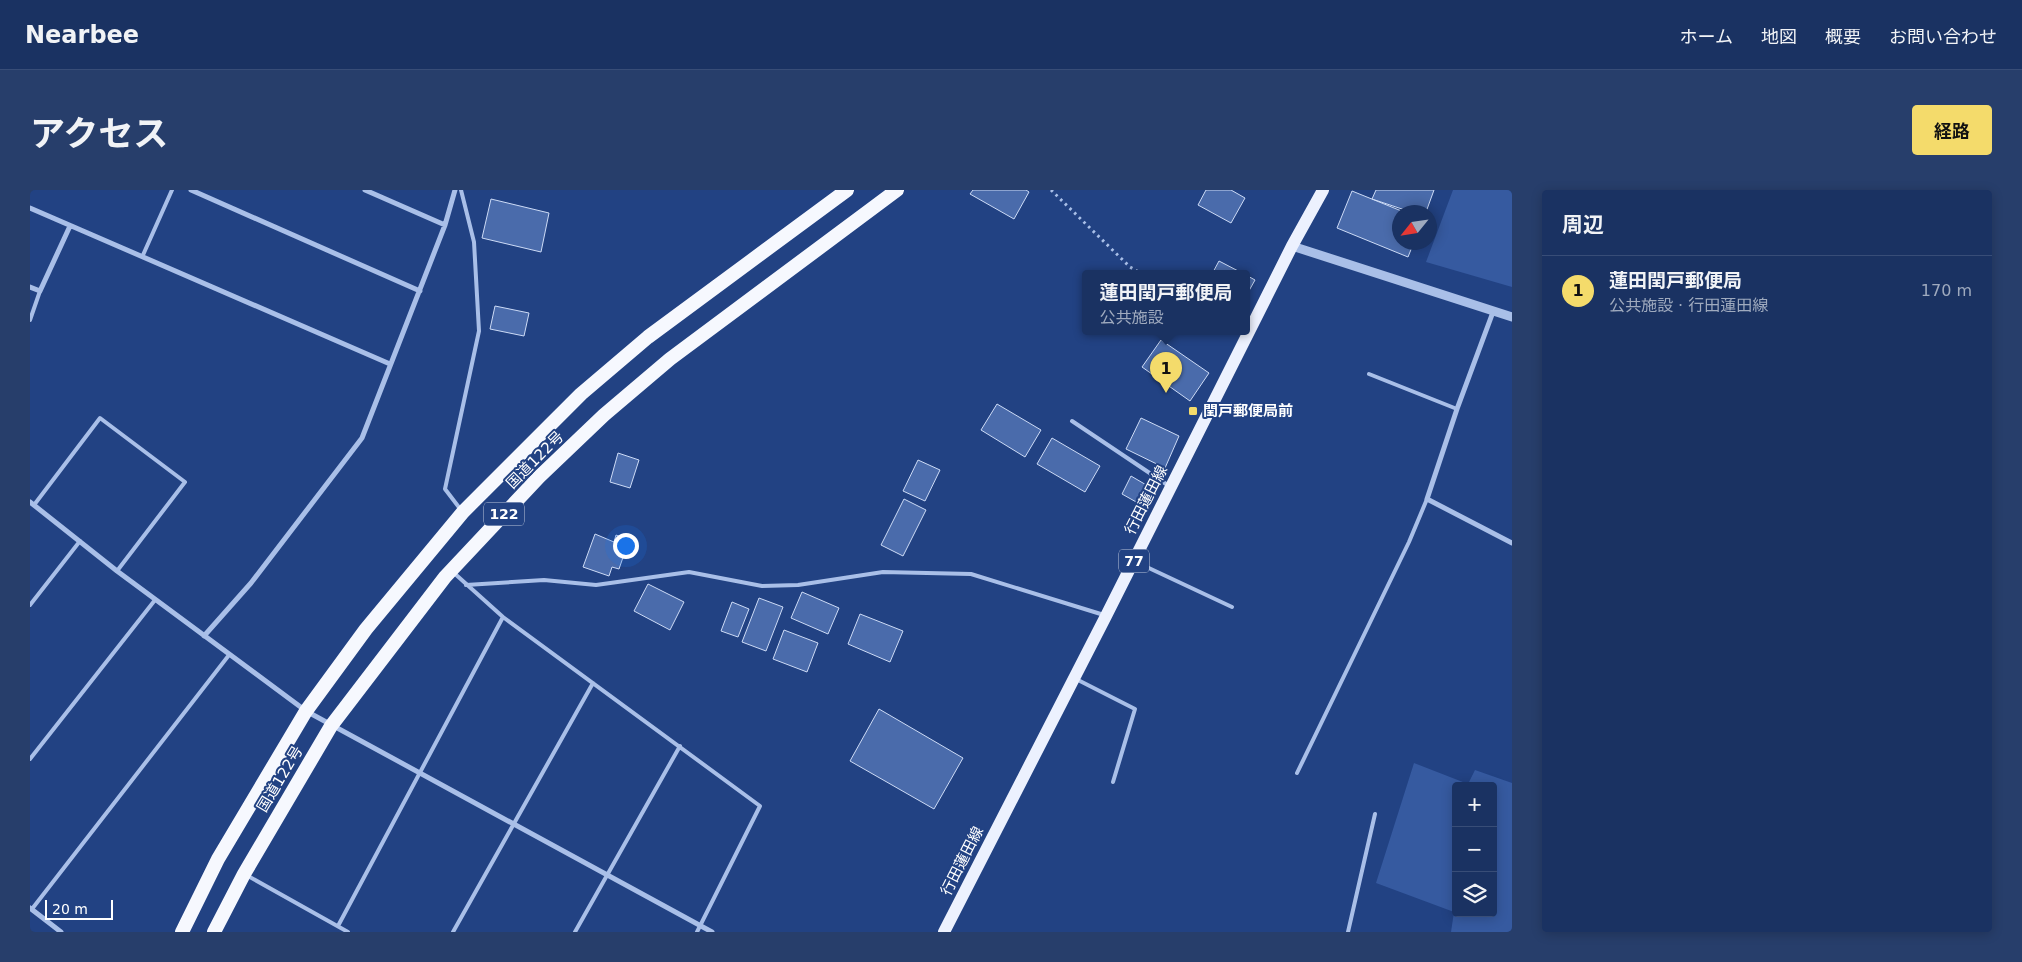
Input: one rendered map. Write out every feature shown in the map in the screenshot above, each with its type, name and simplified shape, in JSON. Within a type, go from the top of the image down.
[{"type":"highway","name":"国道122号","points":[[182,932],[218,859],[306,711],[366,629],[463,512],[581,394],[648,338],[847,190]]},
{"type":"highway","name":"国道122号","points":[[214,932],[244,874],[331,726],[390,646],[452,570],[539,477],[670,359],[897,190]]},
{"type":"main road","name":"行田蓮田線","points":[[1250,330],[1292,246],[1323,190]]},
{"type":"main road","name":"行田蓮田線","points":[[944,932],[1134,562],[1248,335]]},
{"type":"street","points":[[191,190],[420,291]]},
{"type":"street","points":[[365,190],[445,225]]},
{"type":"street","points":[[204,636],[251,584],[362,438],[445,225],[455,190]]},
{"type":"street","points":[[30,208],[143,255],[390,364]]},
{"type":"street","points":[[30,287],[40,291],[70,226]]},
{"type":"street","points":[[1292,246],[1512,318]]},
{"type":"street","points":[[1493,312],[1457,408],[1427,499],[1512,543]]},
{"type":"street","points":[[32,504],[155,600],[306,711],[712,932]]},
{"type":"street","points":[[31,909],[62,932]]},
{"type":"lane","points":[[143,255],[172,190]]},
{"type":"lane","points":[[461,190],[474,242],[479,331],[444,489],[463,512]]},
{"type":"lane","points":[[30,320],[40,291]]},
{"type":"lane","points":[[1369,374],[1457,408]]},
{"type":"lane","points":[[32,504],[100,418],[185,482],[117,571]]},
{"type":"lane","points":[[1072,421],[1171,488]]},
{"type":"lane","points":[[1297,773],[1409,542],[1427,499]]},
{"type":"lane","points":[[30,605],[80,542]]},
{"type":"lane","points":[[1134,562],[1232,607]]},
{"type":"lane","points":[[452,570],[466,585],[504,617],[760,806],[697,932]]},
{"type":"lane","points":[[466,585],[544,580],[596,586],[689,572],[762,586],[798,585],[883,572],[971,574],[1106,616]]},
{"type":"lane","points":[[30,759],[155,600]]},
{"type":"lane","points":[[338,926],[504,617]]},
{"type":"lane","points":[[31,909],[229,655]]},
{"type":"lane","points":[[1074,678],[1135,709],[1113,782]]},
{"type":"lane","points":[[453,932],[593,683]]},
{"type":"lane","points":[[575,932],[680,746]]},
{"type":"lane","points":[[1348,932],[1375,814]]},
{"type":"lane","points":[[244,874],[348,932]]},
{"type":"path","points":[[1051,190],[1135,270]]},
{"type":"shaded area","points":[[1453,190],[1512,190],[1512,287],[1426,262],[1430,250],[1437,250],[1437,233]]},
{"type":"shaded area","points":[[1414,763],[1463,782],[1452,782],[1452,911],[1376,883]]},
{"type":"shaded area","points":[[1475,770],[1512,783],[1512,932],[1451,932],[1453,917],[1497,917],[1497,782],[1469,782]]},
{"type":"building","points":[[973,190],[1026,190],[1029,192],[1014,219],[970,194]]},
{"type":"building","points":[[1206,190],[1231,190],[1245,198],[1231,223],[1198,205]]},
{"type":"building","points":[[1376,190],[1434,190],[1429,205],[1392,206],[1372,199]]},
{"type":"building","points":[[1352,191],[1392,207],[1392,250],[1411,250],[1408,257],[1337,228]]},
{"type":"building","points":[[491,199],[549,213],[541,252],[482,238]]},
{"type":"building","points":[[1219,261],[1236,270],[1214,270]]},
{"type":"building","points":[[1250,277],[1255,280],[1250,289]]},
{"type":"building","points":[[495,306],[529,313],[524,336],[490,329]]},
{"type":"building","points":[[1161,340],[1209,373],[1190,401],[1142,367]]},
{"type":"building","points":[[997,404],[1041,430],[1025,457],[981,430]]},
{"type":"building","points":[[1141,418],[1179,436],[1165,468],[1126,449]]},
{"type":"building","points":[[1052,438],[1100,466],[1085,492],[1037,464]]},
{"type":"building","points":[[618,453],[639,460],[630,488],[610,482]]},
{"type":"building","points":[[918,460],[940,470],[925,501],[903,491]]},
{"type":"building","points":[[1131,476],[1148,486],[1138,503],[1122,494]]},
{"type":"building","points":[[904,499],[926,510],[903,556],[881,545]]},
{"type":"building","points":[[595,534],[614,542],[616,535],[629,540],[619,569],[612,567],[609,576],[583,567]]},
{"type":"building","points":[[648,584],[684,602],[670,630],[634,611]]},
{"type":"building","points":[[802,592],[839,608],[828,634],[791,618]]},
{"type":"building","points":[[759,598],[783,607],[766,651],[742,642]]},
{"type":"building","points":[[732,602],[749,609],[738,637],[721,631]]},
{"type":"building","points":[[860,614],[903,631],[890,662],[848,644]]},
{"type":"building","points":[[784,630],[818,643],[807,672],[773,659]]},
{"type":"building","points":[[879,709],[963,758],[934,809],[850,761]]},
{"type":"place","name":"蓮田閏戸郵便局","points":[[1166,393]]},
{"type":"place","name":"閏戸郵便局前","points":[[1193,411]]}]
